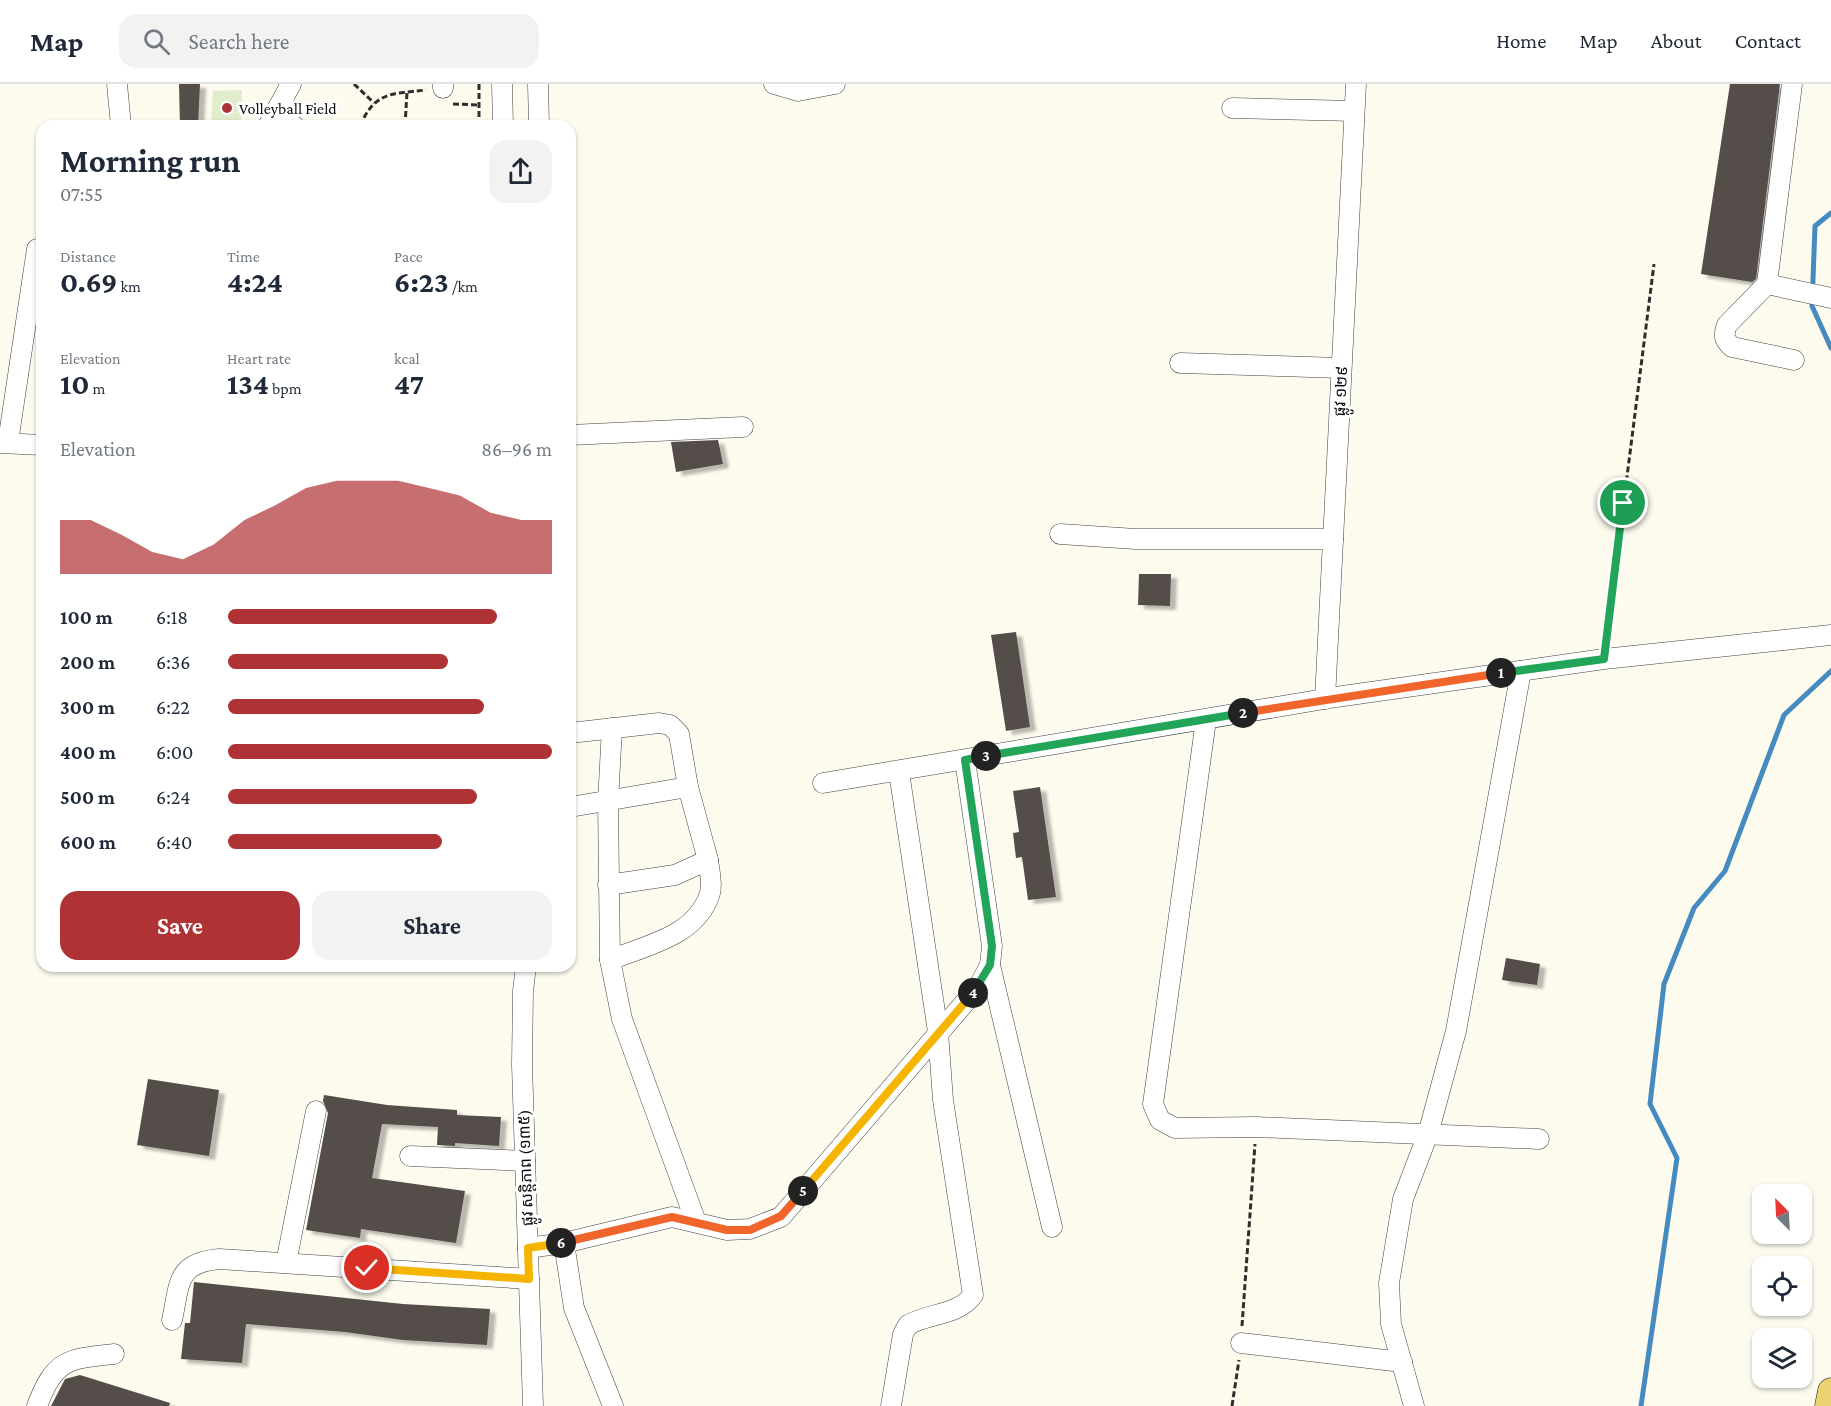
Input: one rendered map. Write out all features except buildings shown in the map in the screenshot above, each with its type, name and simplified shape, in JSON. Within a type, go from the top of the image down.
[{"type":"main road","points":[[1828,1406],[1831,1391]]},
{"type":"street","points":[[117,84],[120,120]]},
{"type":"street","points":[[271,120],[291,84]]},
{"type":"street","points":[[502,84],[503,120]]},
{"type":"street","points":[[538,84],[539,120]]},
{"type":"street","points":[[774,84],[798,92],[835,84]]},
{"type":"street","name":"ផ្លូវ ១២៩","points":[[1325,699],[1356,84]]},
{"type":"street","points":[[1792,84],[1767,284],[1727,326],[1724,333],[1726,341],[1732,347],[1794,360]]},
{"type":"street","points":[[1232,108],[1354,111]]},
{"type":"street","points":[[36,255],[4,442],[36,445]]},
{"type":"street","points":[[1767,284],[1831,298]]},
{"type":"street","points":[[1180,363],[1341,368]]},
{"type":"street","points":[[576,435],[743,427]]},
{"type":"street","points":[[1060,534],[1136,539],[1333,539]]},
{"type":"street","points":[[824,783],[1325,699],[1604,659],[1831,635]]},
{"type":"street","points":[[1414,1406],[1391,1324],[1389,1283],[1403,1199],[1428,1134],[1456,1031],[1521,671]]},
{"type":"street","points":[[1206,720],[1153,1104],[1160,1120],[1175,1128],[1256,1127],[1539,1139]]},
{"type":"street","points":[[576,732],[659,723],[670,725],[679,734],[688,787],[708,860],[711,890],[699,917],[673,936],[610,960]]},
{"type":"street","points":[[612,728],[608,802],[610,960],[622,1019],[696,1222]]},
{"type":"street","points":[[965,760],[992,946],[990,965],[1052,1227]]},
{"type":"street","points":[[891,1406],[903,1334],[908,1326],[954,1310],[967,1303],[973,1295],[943,1100],[938,1032],[899,772]]},
{"type":"street","points":[[576,806],[688,787]]},
{"type":"street","points":[[608,885],[675,875],[708,860]]},
{"type":"street","points":[[528,1248],[564,1243],[672,1217],[727,1230],[750,1230],[781,1216],[979,986],[990,965]]},
{"type":"street","name":"ផ្លូវ សន្តិភាព (១៣៥)","points":[[525,972],[522,1044],[533,1406]]},
{"type":"street","points":[[286,1263],[316,1111]]},
{"type":"street","points":[[410,1156],[525,1161]]},
{"type":"street","points":[[564,1243],[574,1308],[613,1406]]},
{"type":"street","points":[[172,1320],[181,1276],[200,1261],[219,1259],[529,1279]]},
{"type":"street","points":[[1241,1343],[1402,1362]]},
{"type":"street","points":[[37,1406],[48,1377],[64,1364],[79,1358],[114,1354]]},
{"type":"path","points":[[354,84],[374,103]]},
{"type":"path","points":[[479,84],[479,120]]},
{"type":"path","points":[[364,120],[374,103],[384,95],[443,86],[454,105],[479,105]]},
{"type":"path","points":[[405,120],[407,92]]},
{"type":"path","points":[[1604,659],[1654,264]]},
{"type":"path","points":[[1232,1406],[1241,1343],[1256,1127]]},
{"type":"green space","name":"Volleyball Field","points":[[242,90],[241,120],[211,120],[213,91]]},
{"type":"waterway","points":[[1831,213],[1815,226],[1812,306],[1831,348]]},
{"type":"waterway","points":[[1641,1406],[1677,1158],[1650,1104],[1664,984],[1694,908],[1725,871],[1784,715],[1831,671]]},
{"type":"place","name":"Volleyball Field","points":[[227,108]]},
{"type":"route","points":[[367,1268],[529,1279],[528,1248],[564,1243],[672,1217],[727,1230],[750,1230],[781,1216],[979,986],[990,965],[992,946],[965,760],[1336,697],[1604,659],[1623,503]]}]
